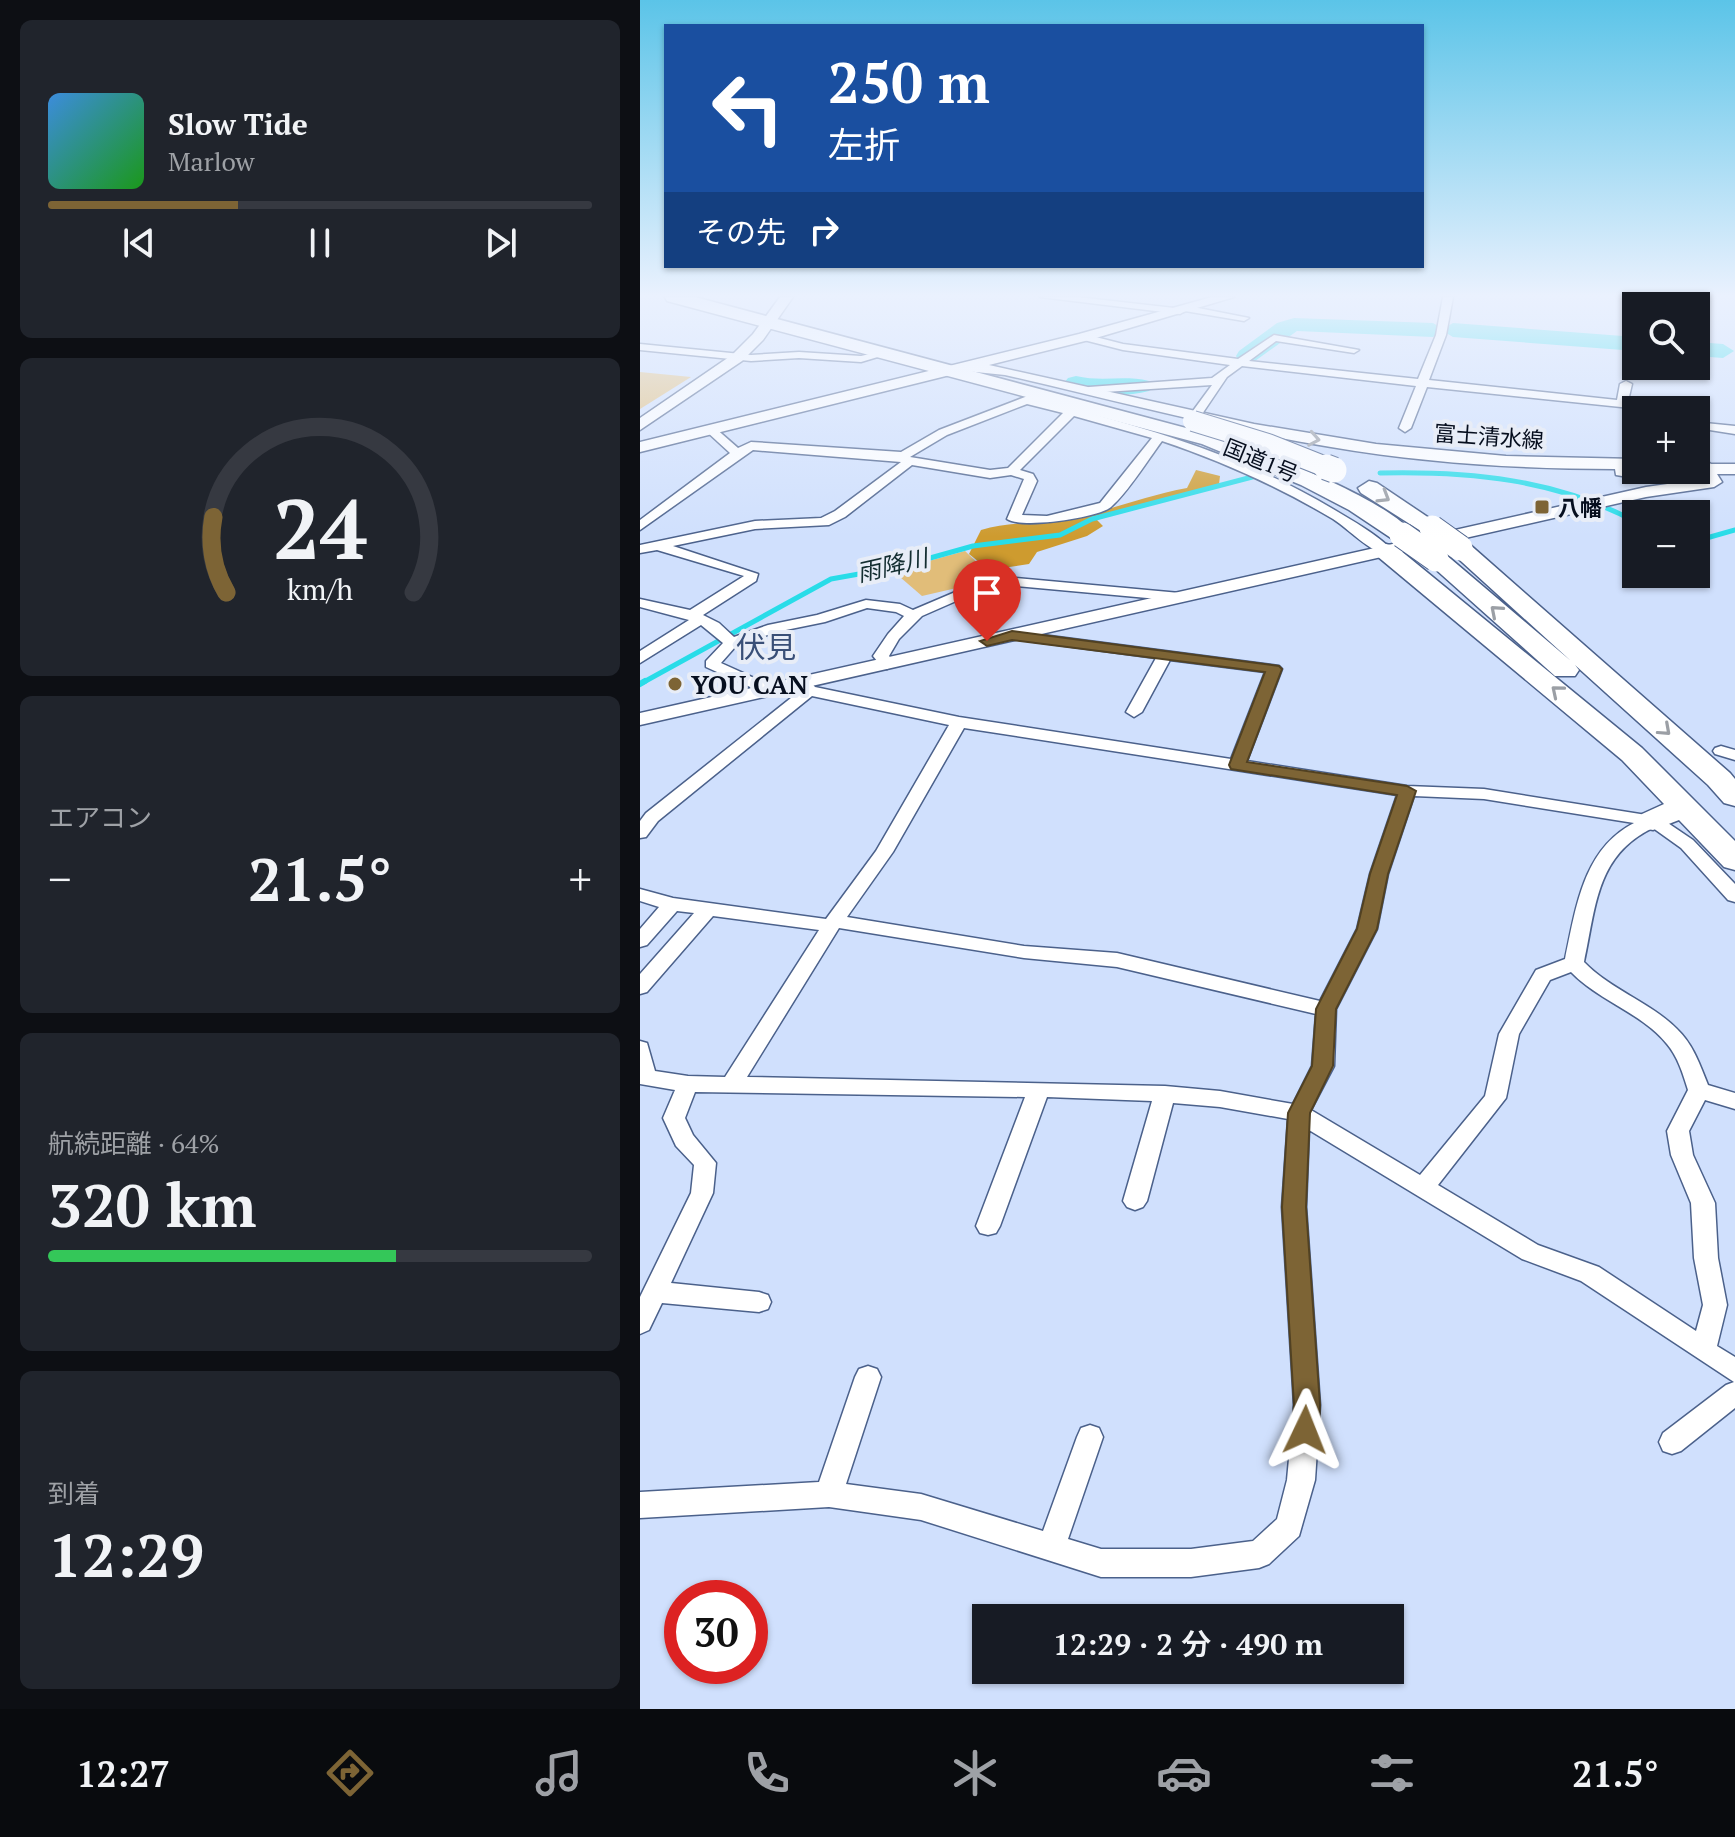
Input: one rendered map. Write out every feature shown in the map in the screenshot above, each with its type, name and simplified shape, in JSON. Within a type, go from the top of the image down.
[{"type":"highway","name":"国道1号","points":[[977,377],[1032,398],[1159,425],[1260,457],[1336,493],[1394,543],[1455,547],[1735,838]]},
{"type":"highway","name":"国道1号","points":[[996,377],[1195,418],[1334,470],[1369,488],[1432,528],[1455,547],[1719,779],[1735,797]]},
{"type":"highway","points":[[1394,543],[1632,754],[1735,860]]},
{"type":"highway","points":[[1455,547],[1730,758]]},
{"type":"highway","points":[[1653,821],[1683,807]]},
{"type":"main road","points":[[640,425],[710,377]]},
{"type":"main road","points":[[640,447],[919,377]]},
{"type":"main road","name":"富士清水線","points":[[1030,377],[1195,418],[1376,449],[1489,460],[1622,464]]},
{"type":"main road","name":"富士清水線","points":[[1260,457],[1622,470]]},
{"type":"main road","name":"富士清水線","points":[[1710,468],[1735,462]]},
{"type":"main road","name":"富士清水線","points":[[1710,470],[1735,469]]},
{"type":"main road","points":[[1710,472],[1735,480]]},
{"type":"main road","points":[[640,719],[768,690],[806,687],[887,664],[1180,597],[1394,543],[1455,547],[1667,484]]},
{"type":"street","points":[[1361,377],[1581,405],[1622,404]]},
{"type":"street","points":[[1405,428],[1423,377]]},
{"type":"street","points":[[1089,390],[1189,384],[1222,378]]},
{"type":"street","points":[[1195,418],[1222,378]]},
{"type":"street","points":[[1624,396],[1626,384]]},
{"type":"street","points":[[640,549],[764,523],[824,522],[840,514],[934,437],[1032,398],[1232,460],[1394,543]]},
{"type":"street","points":[[1012,471],[1071,412]]},
{"type":"street","points":[[1710,427],[1735,430]]},
{"type":"street","points":[[710,429],[737,453]]},
{"type":"street","points":[[640,526],[737,453],[757,445],[906,459],[990,474],[1012,471],[1031,479],[1014,519],[1066,517],[1109,503],[1139,459],[1160,436]]},
{"type":"street","points":[[640,658],[751,578],[751,574],[659,546]]},
{"type":"street","points":[[887,664],[881,656],[890,640],[914,616],[930,604],[977,590],[993,580],[1180,597]]},
{"type":"street","points":[[640,603],[695,618],[715,628],[731,643]]},
{"type":"street","points":[[768,690],[711,664],[731,643],[773,628],[820,619],[866,604],[900,608],[914,616]]},
{"type":"street","points":[[1012,635],[1274,669],[1237,765]]},
{"type":"street","points":[[1134,712],[1165,655]]},
{"type":"street","points":[[640,833],[652,817],[806,687],[959,722],[1407,791],[1484,794],[1653,821],[1666,827],[1707,864],[1735,896]]},
{"type":"street","points":[[728,694],[735,711]]},
{"type":"street","points":[[733,1082],[833,924],[884,852],[959,722]]},
{"type":"street","points":[[640,1505],[829,1494],[921,1507],[1101,1563],[1191,1563],[1259,1554],[1289,1527],[1301,1480],[1307,1405],[1294,1207],[1299,1113],[1323,1066],[1326,1009],[1367,929],[1379,874],[1407,791]]},
{"type":"street","points":[[1574,963],[1590,894],[1610,849],[1631,831],[1653,821]]},
{"type":"street","points":[[640,895],[708,909],[1024,952],[1117,960],[1326,1009]]},
{"type":"street","points":[[640,941],[672,904]]},
{"type":"street","points":[[640,987],[708,909]]},
{"type":"street","points":[[1574,963],[1590,982],[1671,1035],[1687,1060],[1699,1090],[1678,1131],[1682,1155],[1703,1203],[1706,1258],[1715,1305],[1704,1349]]},
{"type":"street","points":[[1422,1189],[1495,1098],[1509,1034],[1543,975],[1574,963]]},
{"type":"street","points":[[640,1048],[642,1076],[688,1084],[733,1082],[1165,1094],[1220,1099],[1299,1113],[1530,1252],[1590,1274],[1735,1371]]},
{"type":"street","points":[[640,1323],[702,1193],[705,1163],[684,1140],[674,1118],[688,1084]]},
{"type":"street","points":[[988,1226],[1039,1089]]},
{"type":"street","points":[[1699,1090],[1735,1101]]},
{"type":"street","points":[[1135,1201],[1165,1094]]},
{"type":"street","points":[[655,1292],[759,1302]]},
{"type":"street","points":[[829,1494],[868,1377]]},
{"type":"street","points":[[1672,1442],[1735,1393]]},
{"type":"street","points":[[1051,1548],[1090,1437]]},
{"type":"shaded area","points":[[640,377],[691,377],[640,409]]},
{"type":"shaded area","points":[[1196,470],[1220,476],[1219,484],[1097,520],[1103,526],[1087,536],[1037,552],[1029,564],[989,570],[969,554],[981,530],[1073,518],[1187,488]]},
{"type":"shaded area","points":[[965,551],[988,573],[961,587],[922,596],[893,571]]},
{"type":"waterway","points":[[1076,383],[1097,388],[1141,386]]},
{"type":"waterway","name":"雨降川","points":[[1380,473],[1479,476],[1511,481],[1575,496],[1622,515]]},
{"type":"waterway","name":"雨降川","points":[[642,683],[831,579],[898,567],[973,546],[1060,535],[1092,519],[1256,476]]},
{"type":"waterway","name":"雨降川","points":[[1710,537],[1735,530]]},
{"type":"waterway","name":"雨降川","points":[[640,684],[645,681]]},
{"type":"place","name":"八幡","points":[[1542,507]]},
{"type":"place","name":"YOU CAN","points":[[675,684]]},
{"type":"district","name":"伏見","points":[[766,647]]},
{"type":"route","points":[[987,641],[1012,635],[1274,669],[1237,765],[1407,791],[1379,874],[1367,929],[1326,1009],[1323,1066],[1299,1113],[1294,1207],[1307,1405],[1305,1430]]}]
